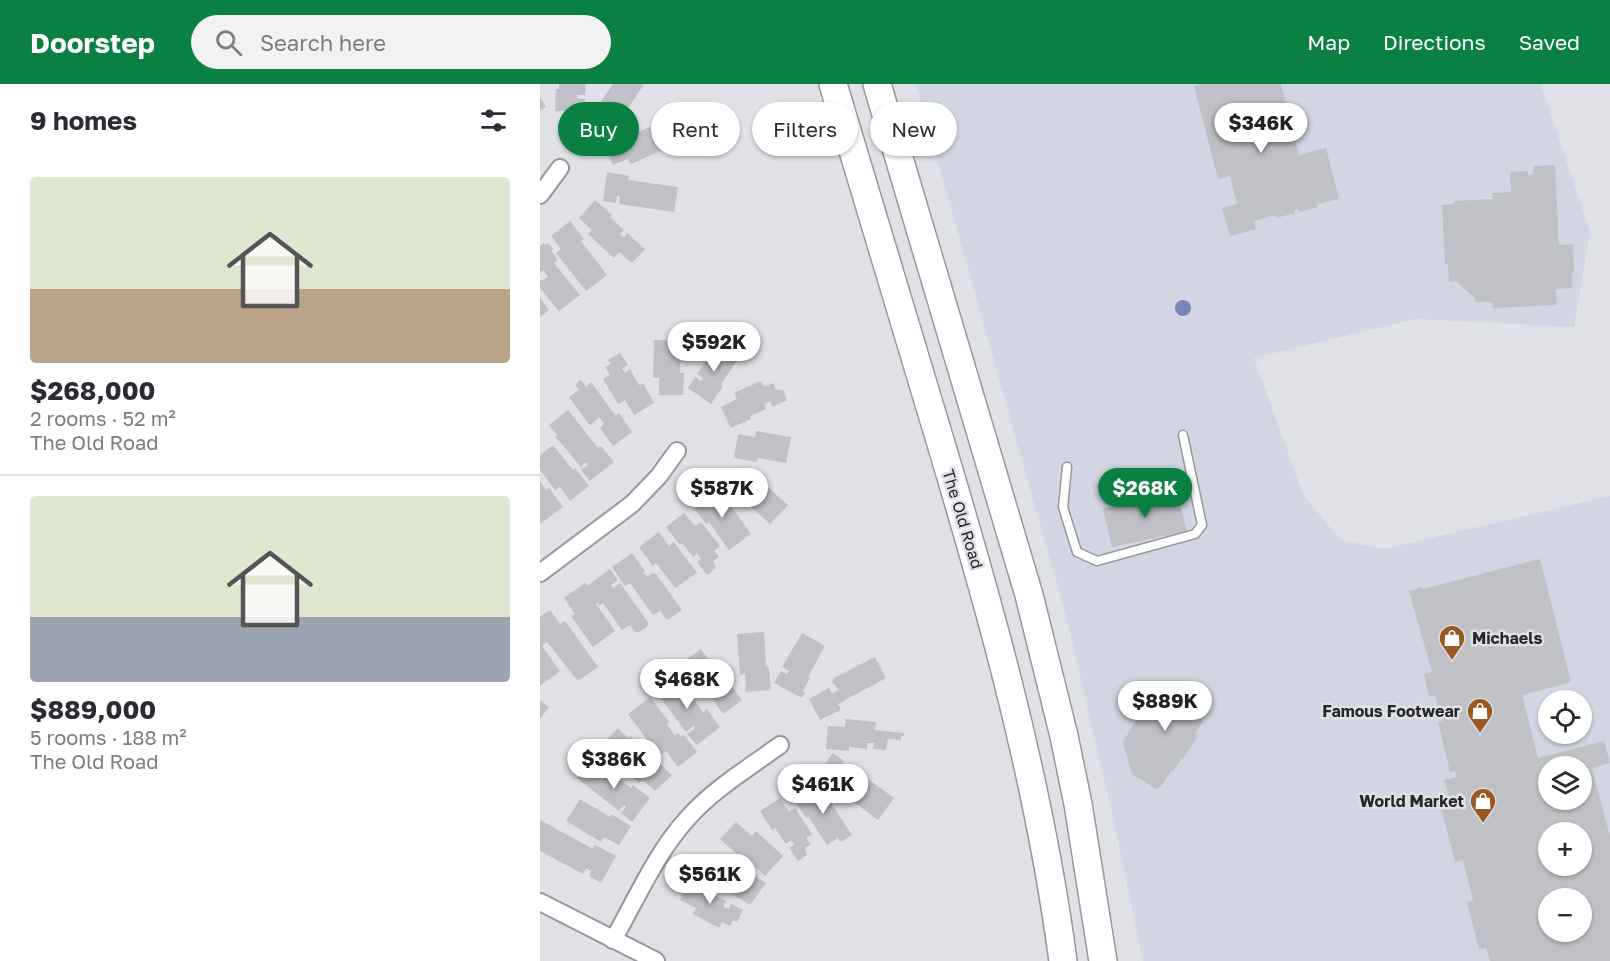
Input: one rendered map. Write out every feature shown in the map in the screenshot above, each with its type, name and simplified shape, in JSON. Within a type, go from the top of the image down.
[{"type":"main road","name":"The Old Road","points":[[833,84],[973,550],[1009,682],[1036,803],[1057,913],[1063,961]]},
{"type":"main road","points":[[877,84],[1035,618],[1076,793],[1103,961]]},
{"type":"street","points":[[540,195],[560,168]]},
{"type":"street","points":[[540,573],[632,504],[659,476],[678,451]]},
{"type":"street","points":[[613,940],[666,846],[686,819],[709,797],[780,745]]},
{"type":"street","points":[[540,902],[656,961]]},
{"type":"lane","points":[[1067,467],[1063,507],[1077,552],[1097,561],[1195,534],[1202,525],[1183,435]]},
{"type":"shaded area","points":[[916,84],[1541,84],[1590,231],[1574,327],[1415,319],[1254,358],[1303,494],[1340,540],[1384,549],[1610,496],[1610,961],[1143,961],[1114,822],[1067,620],[936,156],[957,156],[957,102],[921,102]]},
{"type":"building","points":[[559,84],[586,84],[585,95],[577,95],[577,98],[585,99],[585,102],[558,102],[558,111],[555,111],[556,89],[559,89]]},
{"type":"building","points":[[613,84],[644,84],[632,102],[601,102]]},
{"type":"building","points":[[1202,84],[1281,84],[1299,155],[1326,148],[1339,199],[1317,204],[1318,207],[1299,212],[1298,209],[1294,210],[1295,213],[1276,218],[1275,215],[1254,221],[1256,229],[1230,236],[1222,208],[1237,204],[1230,176],[1218,179],[1194,86]]},
{"type":"building","points":[[540,97],[546,107],[540,110]]},
{"type":"building","points":[[651,127],[651,155],[631,164],[628,159],[613,165],[609,156],[639,156],[639,132]]},
{"type":"building","points":[[1555,165],[1559,245],[1573,244],[1572,288],[1556,289],[1557,305],[1493,308],[1492,302],[1475,302],[1475,298],[1456,281],[1449,282],[1448,264],[1445,264],[1442,205],[1454,204],[1454,201],[1493,199],[1492,193],[1511,192],[1510,172],[1528,171],[1528,175],[1534,174],[1533,166]]},
{"type":"building","points":[[607,172],[629,176],[628,180],[678,187],[674,212],[619,204],[620,196],[617,196],[616,203],[603,201]]},
{"type":"building","points":[[595,200],[624,230],[620,234],[624,238],[627,233],[645,249],[632,263],[619,252],[614,258],[588,234],[592,230],[579,218]]},
{"type":"building","points":[[570,221],[584,239],[581,241],[607,275],[586,291],[556,253],[561,249],[551,236]]},
{"type":"building","points":[[544,243],[545,245],[548,243],[553,249],[551,251],[558,260],[554,263],[580,295],[559,311],[540,288],[540,281],[548,277],[543,270],[540,273],[540,246]]},
{"type":"building","points":[[540,298],[549,310],[540,317]]},
{"type":"building","points":[[654,340],[681,341],[680,373],[684,373],[683,395],[659,395],[659,378],[653,378]]},
{"type":"building","points":[[718,342],[740,356],[711,404],[688,388],[695,377],[701,381],[703,378],[697,374]]},
{"type":"building","points":[[620,353],[628,365],[622,368],[625,373],[630,369],[639,385],[643,383],[654,403],[634,415],[625,400],[618,404],[603,379],[610,375],[605,367],[611,364],[608,360]]},
{"type":"building","points":[[581,380],[586,387],[591,382],[615,415],[619,413],[632,432],[613,446],[600,428],[604,424],[599,417],[591,425],[588,423],[569,397],[579,390],[575,385]]},
{"type":"building","points":[[761,381],[764,387],[773,383],[776,390],[783,390],[787,400],[772,407],[770,401],[764,404],[766,409],[731,428],[721,407],[737,399],[734,393]]},
{"type":"building","points":[[568,410],[598,448],[601,446],[614,462],[590,481],[581,470],[588,465],[586,462],[581,467],[555,436],[557,435],[549,425]]},
{"type":"building","points":[[756,431],[791,437],[786,463],[758,458],[757,462],[734,458],[738,434],[755,437]]},
{"type":"building","points":[[553,445],[589,486],[570,501],[560,487],[555,490],[540,470],[540,455]]},
{"type":"building","points":[[737,467],[753,482],[751,485],[757,489],[764,484],[788,505],[770,524],[740,497],[736,500],[720,486]]},
{"type":"building","points":[[540,481],[546,490],[549,488],[563,507],[540,524]]},
{"type":"building","points":[[717,489],[725,500],[719,505],[721,507],[728,502],[751,534],[729,550],[709,522],[706,524],[693,506]]},
{"type":"building","points":[[1176,489],[1187,531],[1112,547],[1103,509]]},
{"type":"building","points":[[684,513],[695,526],[701,522],[720,546],[714,551],[719,557],[713,561],[716,568],[707,575],[697,562],[701,559],[697,553],[693,557],[666,527]]},
{"type":"building","points":[[659,532],[669,546],[674,542],[697,573],[675,588],[656,563],[653,566],[639,547]]},
{"type":"building","points":[[632,553],[645,571],[643,572],[648,577],[652,573],[656,574],[682,610],[667,620],[660,611],[653,615],[630,583],[625,586],[612,567]]},
{"type":"building","points":[[1540,559],[1571,682],[1522,695],[1538,758],[1538,810],[1592,810],[1592,768],[1610,836],[1610,961],[1490,961],[1486,948],[1479,949],[1467,902],[1473,900],[1463,860],[1455,862],[1439,800],[1449,797],[1444,780],[1457,777],[1455,771],[1450,772],[1438,722],[1442,721],[1435,695],[1429,697],[1424,674],[1432,672],[1409,591],[1422,587],[1422,589]]},
{"type":"building","points":[[610,569],[618,580],[611,585],[613,588],[620,583],[648,622],[647,627],[635,632],[630,625],[622,630],[603,603],[599,606],[598,603],[596,604],[615,631],[593,647],[571,616],[575,614],[564,598],[585,583],[587,586]]},
{"type":"building","points":[[550,610],[560,624],[565,621],[598,667],[578,681],[547,642],[542,646],[560,671],[540,686],[540,617]]},
{"type":"building","points":[[764,632],[766,667],[769,667],[771,690],[746,692],[745,674],[740,675],[737,634]]},
{"type":"building","points":[[802,633],[825,646],[808,677],[810,678],[803,691],[805,692],[800,697],[774,683],[781,671],[787,674],[789,671],[782,667]]},
{"type":"building","points":[[701,649],[726,685],[729,682],[742,700],[723,714],[710,695],[715,692],[710,685],[708,690],[703,693],[699,692],[680,664]]},
{"type":"building","points":[[875,657],[886,678],[838,704],[841,710],[820,720],[809,699],[829,688],[832,693],[839,690],[832,682],[834,678]]},
{"type":"building","points":[[664,672],[673,677],[675,675],[703,712],[707,709],[720,727],[697,745],[687,734],[695,728],[693,726],[686,732],[657,693],[669,685],[660,678]]},
{"type":"building","points":[[1187,683],[1211,698],[1209,701],[1211,702],[1200,719],[1203,721],[1195,734],[1198,736],[1173,772],[1172,770],[1160,788],[1156,789],[1132,774],[1123,742],[1153,691]]},
{"type":"building","points":[[650,697],[669,722],[667,724],[675,736],[678,733],[681,737],[684,735],[697,752],[678,767],[666,751],[659,756],[628,714]]},
{"type":"building","points":[[540,700],[549,707],[540,719]]},
{"type":"building","points":[[846,719],[876,722],[875,730],[904,733],[904,736],[901,736],[901,740],[888,739],[886,750],[873,749],[874,743],[867,743],[867,749],[849,747],[849,751],[826,749],[828,726],[845,727]]},
{"type":"building","points":[[618,728],[628,738],[630,736],[672,775],[655,791],[643,780],[639,783],[602,745]]},
{"type":"building","points":[[1604,741],[1610,763],[1592,768],[1592,756],[1546,756]]},
{"type":"building","points":[[833,753],[844,761],[840,767],[845,770],[849,765],[894,798],[878,820],[835,788],[832,791],[815,778]]},
{"type":"building","points":[[595,760],[631,788],[633,785],[650,798],[632,822],[621,813],[626,807],[624,805],[619,811],[577,778],[587,765],[590,767]]},
{"type":"building","points":[[817,783],[825,795],[818,799],[820,802],[827,797],[852,835],[841,842],[838,838],[827,845],[794,799]]},
{"type":"building","points":[[780,798],[789,812],[795,808],[812,834],[806,838],[811,844],[805,848],[807,855],[798,861],[789,848],[794,845],[791,840],[786,844],[775,828],[772,830],[760,811]]},
{"type":"building","points":[[580,799],[610,817],[611,814],[631,826],[619,845],[604,837],[601,842],[566,821]]},
{"type":"building","points":[[540,820],[593,849],[595,845],[616,856],[601,883],[589,876],[591,871],[586,868],[583,874],[540,851]]},
{"type":"building","points":[[736,822],[752,836],[756,831],[783,856],[765,876],[740,853],[738,855],[720,839]]},
{"type":"building","points":[[708,853],[727,866],[724,870],[730,874],[734,865],[737,865],[766,883],[750,905],[715,883],[713,886],[694,874]]},
{"type":"building","points":[[691,879],[712,890],[710,893],[726,901],[723,907],[729,909],[731,904],[743,910],[737,922],[733,920],[730,926],[722,922],[719,928],[693,914],[696,908],[680,900]]},
{"type":"place","name":"Michaels","points":[[1452,661]]},
{"type":"place","name":"Famous Footwear","points":[[1480,734]]},
{"type":"place","name":"World Market","points":[[1483,824]]}]
